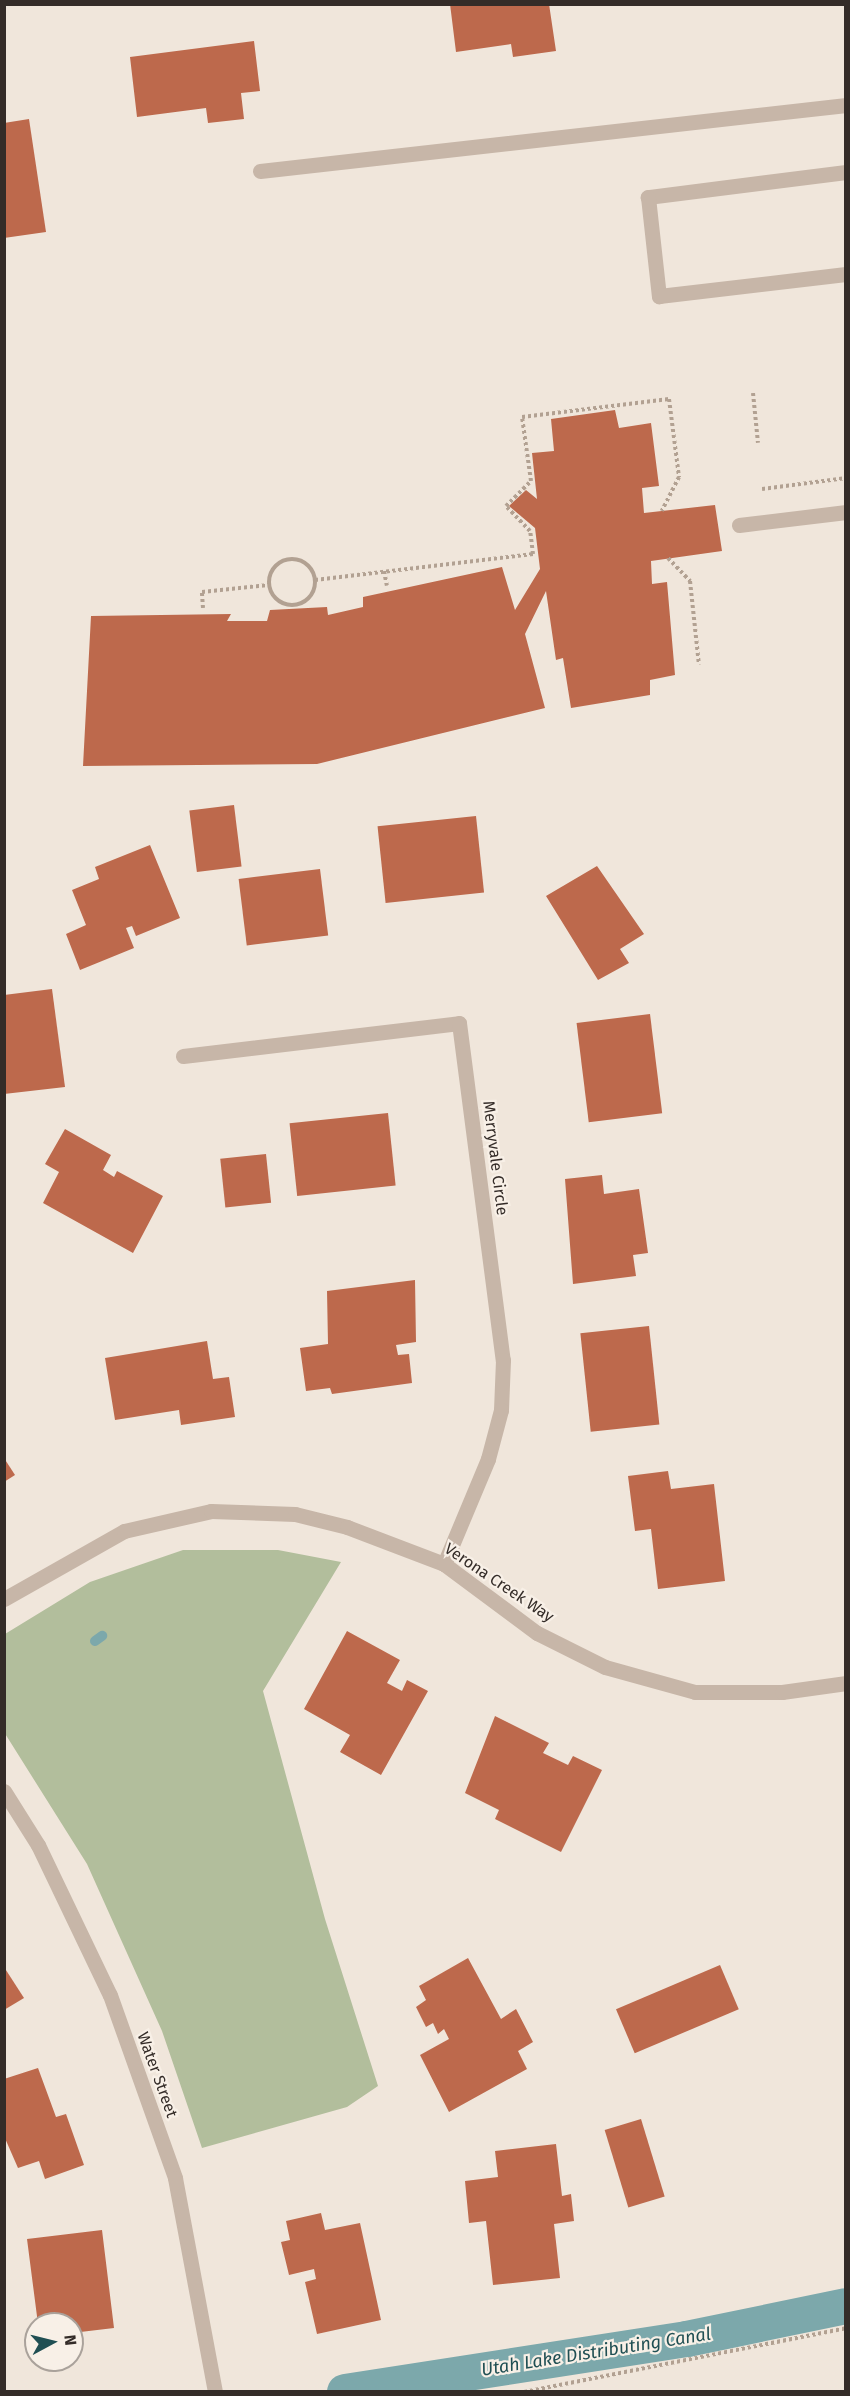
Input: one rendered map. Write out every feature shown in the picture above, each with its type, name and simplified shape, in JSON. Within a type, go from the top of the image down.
[{"type":"street","points":[[260,171],[846,105]]},
{"type":"street","points":[[846,172],[648,197],[659,296],[846,274]]},
{"type":"street","points":[[739,525],[846,512]]},
{"type":"street","name":"Merryvale Circle","points":[[183,1056],[459,1023],[503,1360],[501,1410],[488,1459],[444,1564]]},
{"type":"street","name":"Verona Creek Way","points":[[4,1599],[124,1531],[211,1511],[295,1514],[347,1527],[444,1564],[537,1633],[605,1667],[695,1692],[782,1692],[846,1683]]},
{"type":"street","name":"Water Street","points":[[4,1791],[38,1845],[110,1995],[171,2167],[215,2391]]},
{"type":"path","points":[[753,393],[758,442]]},
{"type":"path","points":[[315,580],[533,554],[530,531],[506,506],[531,482],[522,417],[669,399],[679,477],[662,511]]},
{"type":"path","points":[[762,489],[846,478]]},
{"type":"path","points":[[668,558],[690,581],[699,664]]},
{"type":"path","points":[[287,559],[308,566],[315,580],[312,595],[293,606],[278,602],[269,585],[273,568],[287,559]]},
{"type":"path","points":[[384,571],[387,586]]},
{"type":"path","points":[[203,608],[202,592],[269,585]]},
{"type":"path","points":[[524,2391],[846,2328]]},
{"type":"green space","points":[[183,1550],[278,1550],[341,1562],[263,1691],[325,1919],[378,2086],[347,2107],[202,2148],[162,2031],[87,1864],[4,1732],[5,1634],[90,1582]]},
{"type":"building","points":[[450,4],[549,4],[556,51],[513,57],[511,44],[456,52]]},
{"type":"building","points":[[254,41],[260,91],[241,93],[244,119],[208,123],[206,108],[137,117],[130,57]]},
{"type":"building","points":[[29,119],[46,232],[4,238],[4,123]]},
{"type":"building","points":[[615,410],[619,428],[651,423],[659,486],[642,488],[644,513],[715,505],[722,551],[651,561],[652,584],[667,582],[675,675],[650,680],[650,695],[571,708],[563,658],[556,660],[546,591],[525,634],[545,708],[317,764],[83,766],[91,616],[231,614],[227,621],[267,621],[270,610],[327,607],[328,615],[363,607],[363,597],[502,567],[515,610],[540,569],[535,528],[509,506],[526,490],[537,499],[532,453],[554,451],[551,419]]},
{"type":"building","points":[[234,805],[242,867],[197,872],[189,810]]},
{"type":"building","points":[[476,816],[484,893],[386,903],[378,826]]},
{"type":"building","points":[[150,845],[180,918],[136,936],[132,926],[126,928],[134,948],[80,970],[66,934],[86,925],[72,890],[99,879],[95,867]]},
{"type":"building","points":[[597,866],[644,934],[620,949],[629,963],[598,980],[546,896]]},
{"type":"building","points":[[320,869],[328,936],[247,945],[239,879]]},
{"type":"building","points":[[52,989],[65,1087],[4,1094],[4,995]]},
{"type":"building","points":[[650,1014],[662,1113],[589,1122],[577,1023]]},
{"type":"building","points":[[388,1113],[396,1186],[297,1196],[290,1123]]},
{"type":"building","points":[[65,1129],[111,1155],[103,1170],[114,1177],[117,1171],[163,1196],[133,1253],[43,1203],[59,1172],[45,1164]]},
{"type":"building","points":[[266,1154],[271,1203],[225,1208],[220,1159]]},
{"type":"building","points":[[602,1175],[604,1194],[639,1189],[648,1253],[633,1255],[636,1276],[573,1284],[565,1179]]},
{"type":"building","points":[[415,1280],[416,1342],[396,1345],[398,1355],[409,1354],[412,1383],[332,1394],[330,1388],[306,1391],[300,1348],[328,1344],[327,1291]]},
{"type":"building","points":[[649,1326],[659,1424],[591,1432],[580,1333]]},
{"type":"building","points":[[207,1341],[213,1379],[229,1377],[235,1417],[181,1425],[179,1410],[115,1420],[105,1358]]},
{"type":"building","points":[[4,1458],[15,1475],[4,1482]]},
{"type":"building","points":[[668,1471],[671,1489],[714,1484],[725,1581],[658,1589],[651,1529],[635,1531],[628,1476]]},
{"type":"building","points":[[347,1631],[400,1660],[387,1683],[402,1691],[407,1680],[428,1691],[381,1775],[340,1752],[350,1735],[304,1709]]},
{"type":"building","points":[[495,1716],[549,1743],[543,1753],[568,1765],[573,1756],[602,1770],[561,1852],[495,1819],[499,1810],[465,1793]]},
{"type":"building","points":[[468,1958],[501,2019],[516,2009],[533,2042],[518,2051],[527,2069],[449,2112],[420,2055],[449,2039],[444,2029],[438,2034],[433,2023],[426,2027],[416,2007],[426,2000],[419,1986]]},
{"type":"building","points":[[720,1965],[739,2009],[635,2053],[616,2009]]},
{"type":"building","points":[[4,1967],[24,1998],[4,2010]]},
{"type":"building","points":[[38,2068],[56,2117],[66,2114],[84,2165],[45,2179],[39,2161],[18,2168],[4,2136],[4,2079]]},
{"type":"building","points":[[641,2119],[665,2196],[628,2208],[605,2130]]},
{"type":"building","points":[[556,2144],[562,2196],[571,2194],[574,2221],[554,2224],[560,2278],[493,2285],[486,2221],[469,2223],[465,2181],[498,2177],[495,2151]]},
{"type":"building","points":[[321,2213],[325,2230],[360,2223],[381,2320],[317,2334],[305,2282],[316,2279],[314,2269],[289,2275],[281,2242],[290,2240],[286,2221]]},
{"type":"building","points":[[102,2230],[114,2328],[84,2332],[84,2312],[36,2312],[27,2239]]},
{"type":"waterway","points":[[95,1641],[102,1636]]},
{"type":"waterway","name":"Utah Lake Distributing Canal","points":[[345,2392],[687,2339],[846,2306]]}]
